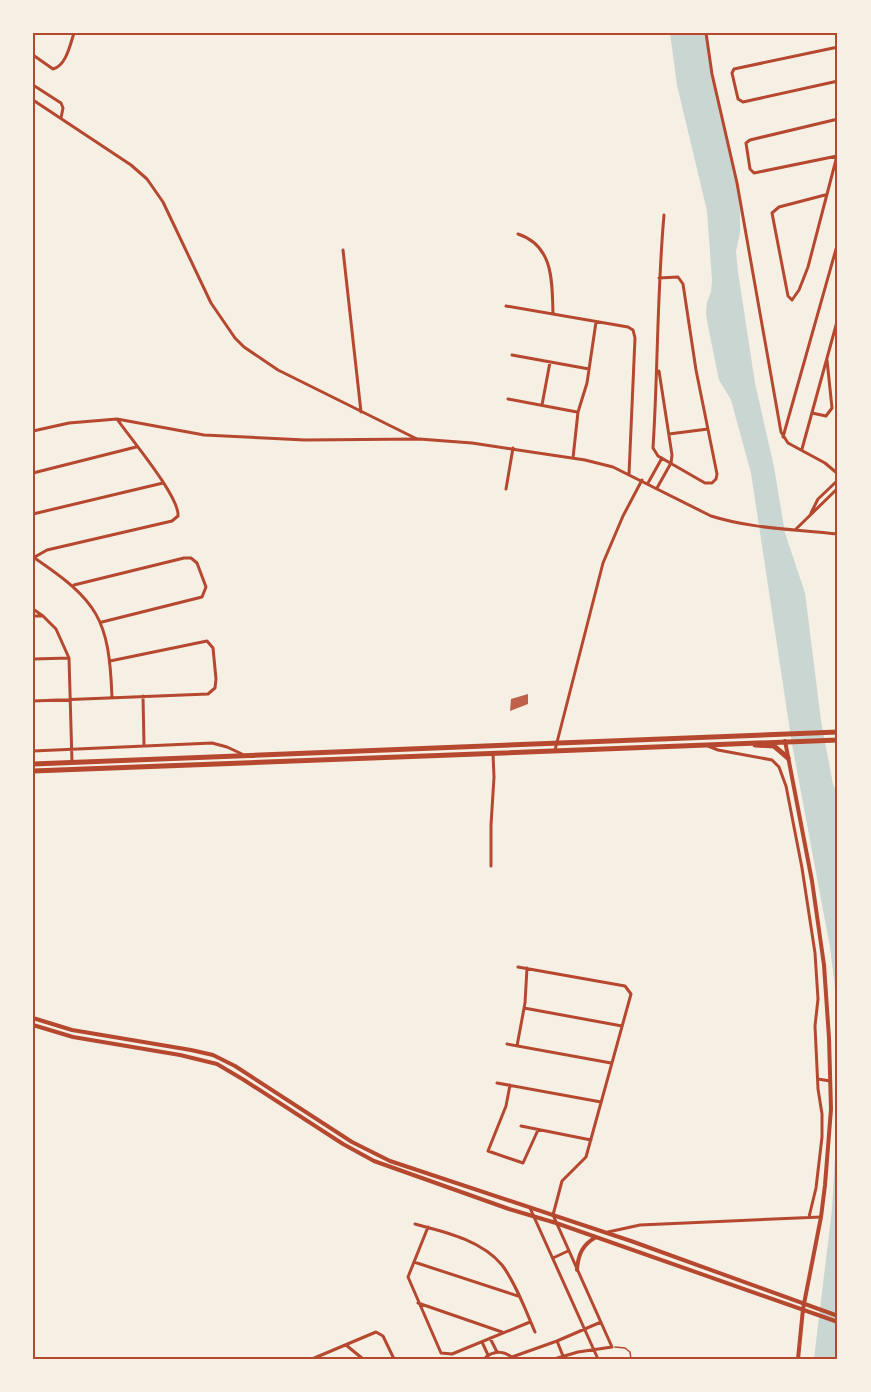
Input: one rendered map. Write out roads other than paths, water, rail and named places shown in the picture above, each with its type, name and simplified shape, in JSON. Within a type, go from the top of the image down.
[{"type":"main road","points":[[33,771],[556,743],[838,732]]},
{"type":"main road","points":[[33,764],[247,756],[493,753],[835,740]]},
{"type":"main road","points":[[739,743],[774,746],[788,758]]},
{"type":"street","points":[[33,56],[53,69],[58,68],[62,64],[74,33]]},
{"type":"street","points":[[706,33],[712,74],[737,183],[783,438],[825,463],[838,474]]},
{"type":"street","points":[[838,46],[734,69],[732,73],[738,99],[743,102],[838,81]]},
{"type":"street","points":[[33,85],[61,103],[63,108],[61,118]]},
{"type":"street","points":[[33,100],[147,178],[163,202],[211,303],[240,342],[253,354],[278,370],[419,439]]},
{"type":"street","points":[[838,119],[750,140],[747,143],[750,169],[756,173],[838,154]]},
{"type":"street","points":[[825,195],[778,207],[772,213],[788,296],[792,300],[799,290],[808,267],[825,195],[838,154]]},
{"type":"street","points":[[659,278],[678,277],[683,284],[717,474],[715,482],[705,483],[662,458],[653,450],[658,366],[659,278],[664,215]]},
{"type":"street","points":[[518,234],[537,243],[545,258],[552,276],[553,314]]},
{"type":"street","points":[[783,438],[838,242]]},
{"type":"street","points":[[343,250],[361,412]]},
{"type":"street","points":[[506,306],[628,327],[633,330],[635,338],[629,474]]},
{"type":"street","points":[[802,449],[838,318]]},
{"type":"street","points":[[573,458],[578,412],[586,390],[596,322]]},
{"type":"street","points":[[512,355],[589,369]]},
{"type":"street","points":[[812,413],[826,416],[832,408],[827,358]]},
{"type":"street","points":[[542,405],[550,362]]},
{"type":"street","points":[[657,488],[671,463],[672,454],[658,366]]},
{"type":"street","points":[[508,399],[578,412]]},
{"type":"street","points":[[112,697],[110,661],[102,622],[74,585],[33,557],[47,550],[172,521],[178,516],[178,508],[163,483],[117,419]]},
{"type":"street","points":[[33,431],[69,423],[117,419],[204,435],[305,440],[447,440],[513,448],[597,462],[642,480],[711,516],[739,524],[838,534]]},
{"type":"street","points":[[669,434],[708,429]]},
{"type":"street","points":[[33,473],[136,447]]},
{"type":"street","points":[[506,489],[513,448]]},
{"type":"street","points":[[648,483],[662,458]]},
{"type":"street","points":[[555,750],[603,563],[623,516],[642,480]]},
{"type":"street","points":[[809,515],[818,500],[838,480]]},
{"type":"street","points":[[33,514],[163,483]]},
{"type":"street","points":[[795,530],[838,489]]},
{"type":"street","points":[[74,585],[184,558],[191,558],[197,563],[206,587],[205,595],[198,599],[102,622]]},
{"type":"street","points":[[33,609],[43,616],[59,635],[69,658],[73,770]]},
{"type":"street","points":[[33,616],[43,616]]},
{"type":"street","points":[[33,701],[208,694],[213,691],[216,684],[213,648],[207,641],[110,661]]},
{"type":"street","points":[[33,659],[69,658]]},
{"type":"street","points":[[143,696],[144,746]]},
{"type":"street","points":[[785,741],[812,880],[821,944],[829,1038],[831,1109],[821,1217],[802,1309],[798,1359]]},
{"type":"street","points":[[33,751],[212,743],[247,756]]},
{"type":"street","points":[[704,744],[718,750],[772,760],[782,772],[802,868],[815,953],[818,999],[815,1026],[822,1137],[810,1217]]},
{"type":"street","points":[[491,866],[493,753]]},
{"type":"street","points":[[518,966],[625,986],[631,994],[586,1157],[562,1181],[553,1215],[612,1347],[594,1348],[554,1359]]},
{"type":"street","points":[[517,1046],[528,968]]},
{"type":"street","points":[[524,1008],[622,1026]]},
{"type":"street","points":[[33,1018],[72,1030],[191,1050],[221,1058],[369,1152],[804,1302],[838,1316]]},
{"type":"street","points":[[33,1025],[65,1035],[180,1055],[217,1064],[352,1150],[374,1161],[838,1322]]},
{"type":"street","points":[[507,1044],[612,1063]]},
{"type":"street","points":[[818,1079],[830,1081]]},
{"type":"street","points":[[497,1083],[601,1102]]},
{"type":"street","points":[[510,1085],[506,1106],[488,1151],[523,1162],[538,1130]]},
{"type":"street","points":[[520,1126],[591,1140]]},
{"type":"street","points":[[529,1206],[598,1359]]},
{"type":"street","points":[[606,1233],[640,1225],[821,1217]]},
{"type":"street","points":[[415,1224],[457,1237],[485,1250],[502,1266],[509,1277],[535,1332]]},
{"type":"street","points":[[428,1227],[408,1277],[441,1353],[452,1354],[530,1322]]},
{"type":"street","points":[[577,1270],[579,1254],[586,1244],[596,1237]]},
{"type":"street","points":[[553,1258],[568,1251]]},
{"type":"street","points":[[414,1262],[518,1296]]},
{"type":"street","points":[[418,1303],[503,1332]]},
{"type":"street","points":[[484,1359],[497,1352],[513,1358],[601,1322]]},
{"type":"street","points":[[312,1359],[379,1333],[383,1336],[394,1359]]},
{"type":"street","points":[[490,1338],[497,1352]]},
{"type":"street","points":[[482,1341],[488,1355]]},
{"type":"street","points":[[557,1341],[563,1356]]},
{"type":"street","points":[[346,1345],[363,1359]]}]
